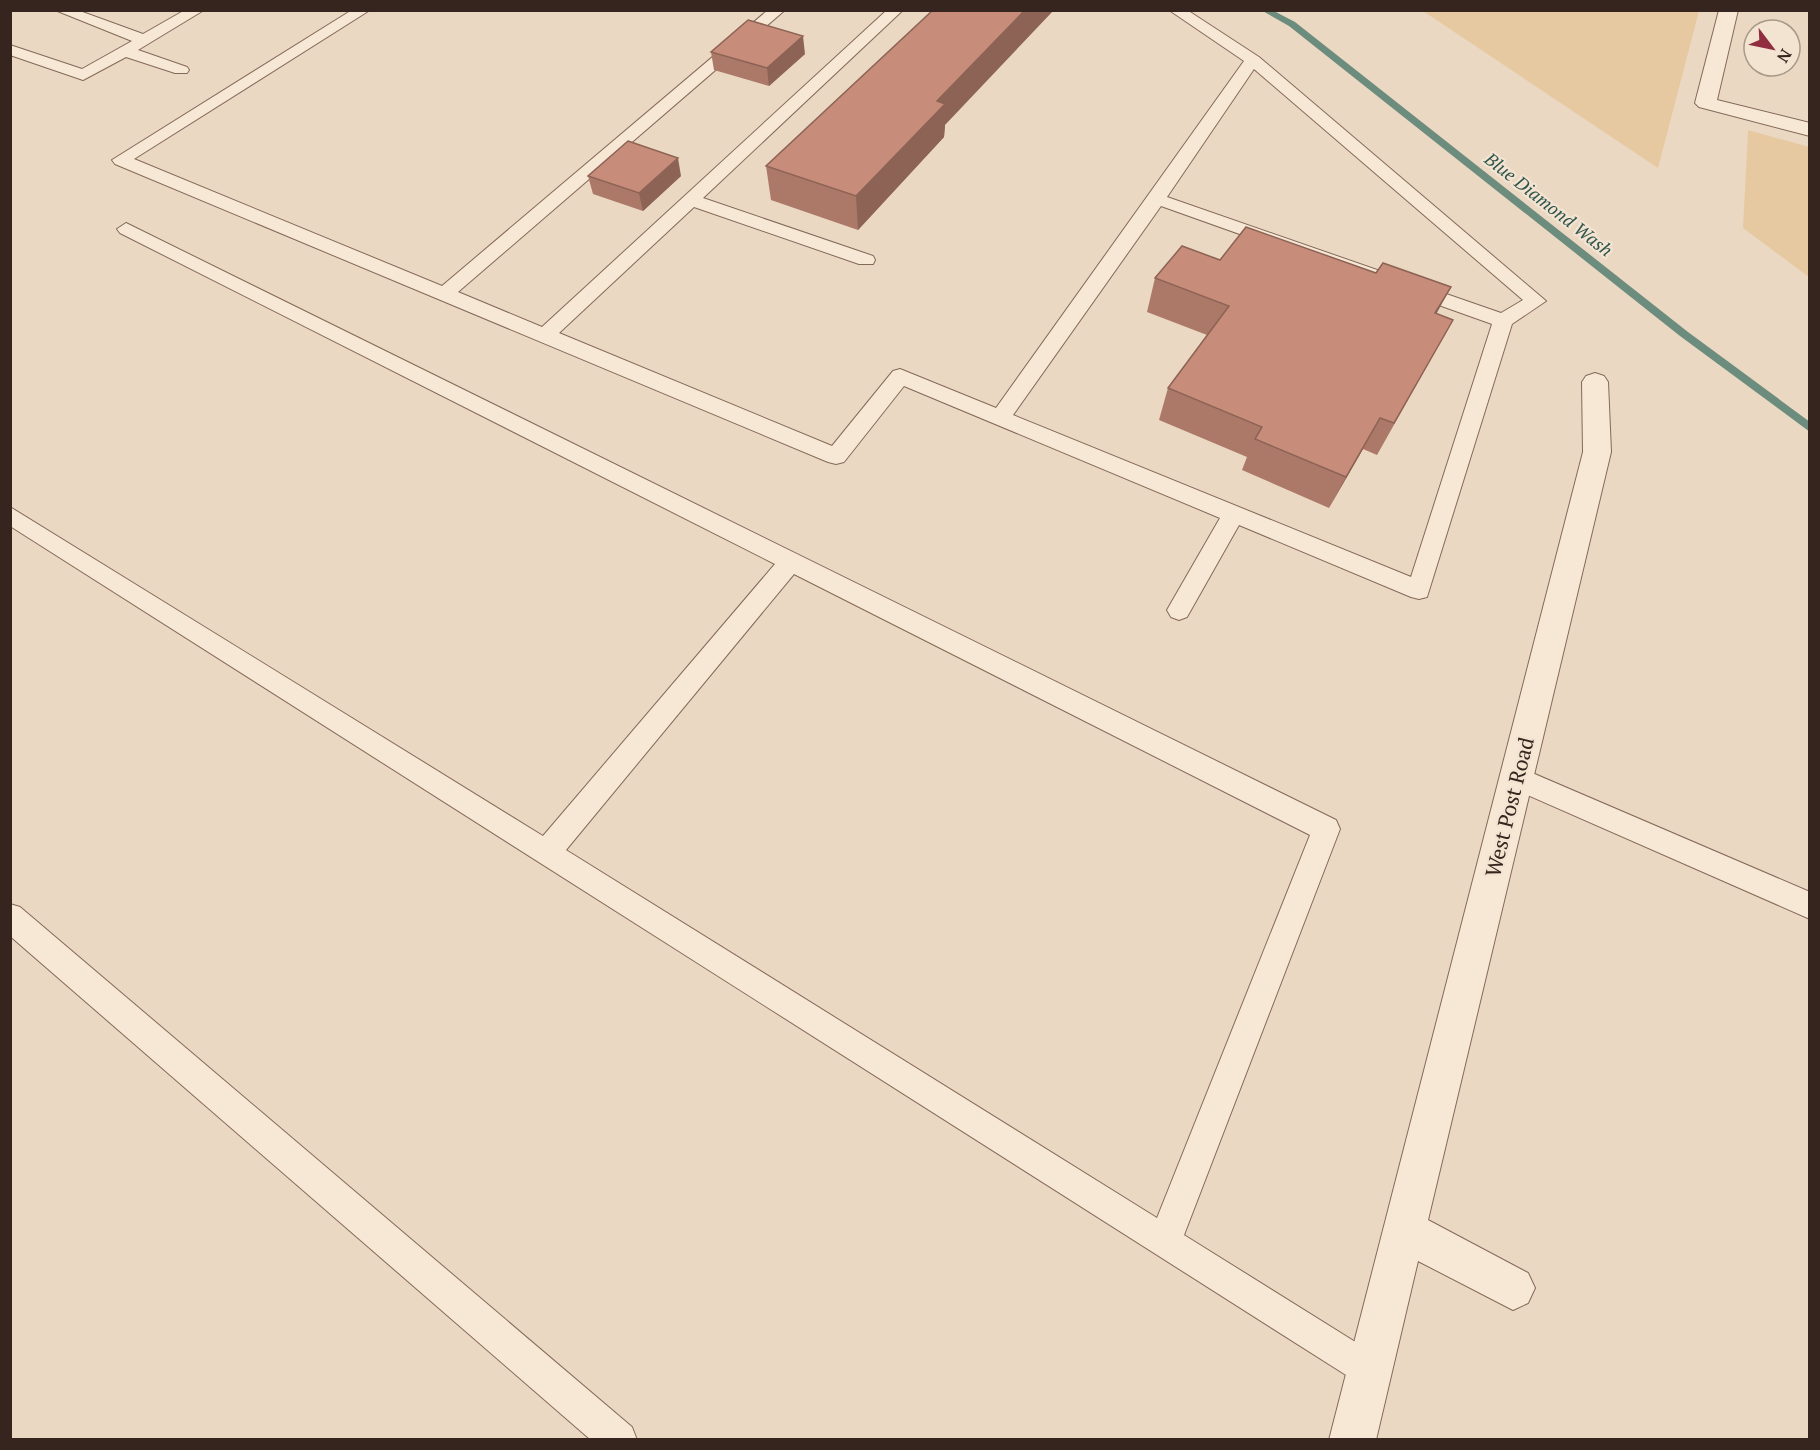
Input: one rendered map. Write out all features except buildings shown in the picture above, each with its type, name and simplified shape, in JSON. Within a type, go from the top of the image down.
[{"type":"street","points":[[1729,10],[1706,103],[1809,130]]},
{"type":"street","name":"West Post Road","points":[[1352,1440],[1597,452],[1595,382]]},
{"type":"street","points":[[1404,1230],[1513,1288]]},
{"type":"lane","points":[[62,10],[146,40]]},
{"type":"lane","points":[[10,50],[83,75],[197,10]]},
{"type":"lane","points":[[363,10],[121,160],[836,456],[900,376],[1419,590],[1503,321],[1536,301],[1253,60],[1176,10]]},
{"type":"lane","points":[[446,293],[778,10]]},
{"type":"lane","points":[[546,334],[896,10]]},
{"type":"lane","points":[[125,51],[181,70]]},
{"type":"lane","points":[[1000,418],[1157,199],[1253,60]]},
{"type":"lane","points":[[1157,199],[1503,321]]},
{"type":"lane","points":[[690,200],[866,260]]},
{"type":"lane","points":[[126,229],[1326,829],[1165,1240]]},
{"type":"lane","points":[[1179,610],[1234,514]]},
{"type":"lane","points":[[10,515],[1369,1370]]},
{"type":"lane","points":[[547,852],[791,562]]},
{"type":"lane","points":[[1516,778],[1809,906]]},
{"type":"lane","points":[[10,917],[620,1440]]},
{"type":"sand","points":[[1423,11],[1699,11],[1658,168]]},
{"type":"sand","points":[[1748,130],[1809,147],[1809,277],[1743,228]]},
{"type":"waterway","name":"Blue Diamond Wash","points":[[1265,10],[1292,24],[1684,334],[1810,428]]}]
